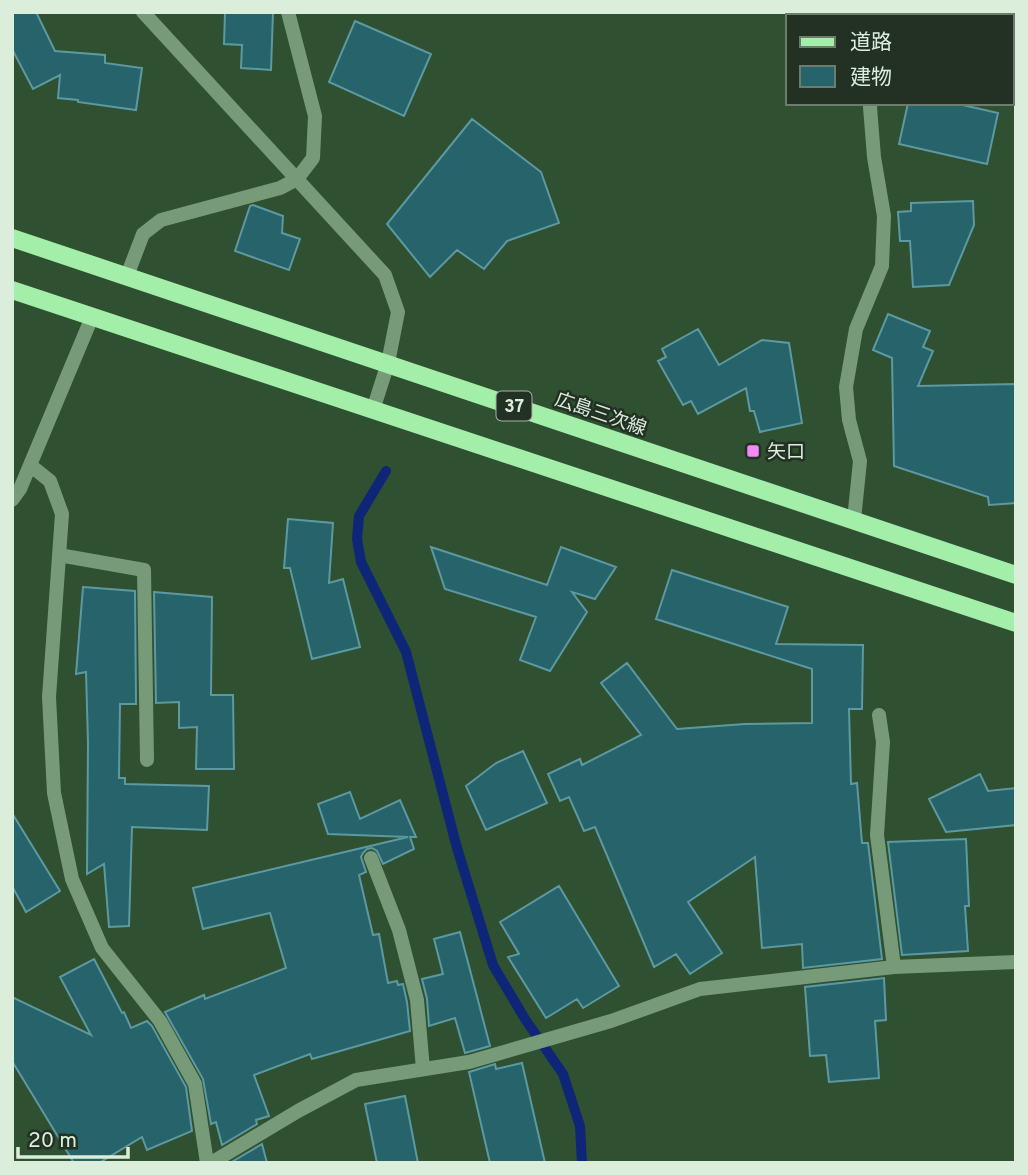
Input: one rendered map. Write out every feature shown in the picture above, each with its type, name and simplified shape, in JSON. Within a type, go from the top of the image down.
[{"type":"main road","name":"広島三次線","points":[[12,238],[1016,575]]},
{"type":"main road","name":"37","points":[[12,290],[1016,622]]},
{"type":"street","points":[[143,12],[386,275],[398,312],[388,363],[373,410]]},
{"type":"street","points":[[127,276],[143,234],[161,220],[280,188],[298,179],[313,158],[315,116],[288,12]]},
{"type":"street","points":[[854,520],[860,461],[849,420],[846,387],[856,330],[882,265],[884,216],[874,157],[870,105]]},
{"type":"street","points":[[12,500],[20,489],[93,317]]},
{"type":"street","points":[[30,466],[50,481],[62,514],[49,697],[54,793],[72,879],[102,948],[160,1021],[195,1084],[209,1163],[356,1080],[469,1062],[598,1025],[700,989],[894,967],[1016,962]]},
{"type":"street","points":[[59,555],[144,570],[147,760]]},
{"type":"street","points":[[878,715],[883,742],[877,835],[894,967]]},
{"type":"street","points":[[371,858],[398,930],[417,1000],[423,1069]]},
{"type":"building","points":[[12,12],[36,12],[55,51],[105,55],[105,63],[142,68],[136,110],[58,98],[60,75],[33,89],[12,49]]},
{"type":"building","points":[[225,12],[273,12],[271,70],[241,68],[242,45],[224,44]]},
{"type":"building","points":[[355,21],[431,54],[404,116],[329,82]]},
{"type":"building","points":[[908,105],[963,105],[998,113],[987,164],[899,144]]},
{"type":"building","points":[[472,119],[541,172],[559,223],[507,241],[484,269],[457,250],[430,277],[387,224]]},
{"type":"building","points":[[973,201],[974,225],[949,285],[913,287],[910,241],[900,241],[898,212],[911,211],[911,203]]},
{"type":"building","points":[[250,206],[283,216],[282,233],[300,239],[289,270],[235,251]]},
{"type":"building","points":[[888,314],[930,331],[923,347],[933,351],[918,386],[1016,384],[1016,503],[989,505],[988,497],[894,466],[892,358],[873,350]]},
{"type":"building","points":[[698,329],[719,365],[762,340],[789,343],[802,423],[760,432],[754,411],[750,411],[746,388],[698,414],[691,401],[683,405],[658,361],[666,357],[662,349]]},
{"type":"building","points":[[288,519],[333,523],[329,583],[343,579],[360,647],[312,659],[290,568],[284,568]]},
{"type":"building","points":[[431,547],[547,585],[561,547],[616,567],[595,599],[572,592],[587,612],[550,671],[520,660],[536,617],[445,589]]},
{"type":"building","points":[[672,570],[788,607],[776,644],[863,645],[862,709],[849,709],[851,784],[857,783],[862,843],[868,843],[882,959],[803,968],[802,944],[762,948],[755,857],[688,902],[722,953],[690,974],[676,954],[654,967],[595,827],[584,831],[569,797],[560,801],[548,774],[580,759],[582,765],[641,735],[601,683],[627,663],[677,729],[812,723],[812,669],[656,619]]},
{"type":"building","points":[[83,587],[135,591],[136,704],[120,704],[119,778],[125,778],[125,784],[209,786],[207,830],[132,827],[129,926],[109,927],[104,864],[87,874],[86,672],[76,674]]},
{"type":"building","points":[[154,592],[212,597],[211,695],[233,695],[234,769],[196,769],[197,727],[179,728],[179,702],[156,703]]},
{"type":"building","points":[[523,751],[547,803],[486,830],[466,786],[496,763]]},
{"type":"building","points":[[980,774],[988,791],[1016,788],[1016,825],[946,832],[929,799]]},
{"type":"building","points":[[350,792],[360,819],[400,800],[416,837],[410,837],[414,849],[383,864],[377,851],[367,849],[361,857],[366,872],[359,875],[373,935],[379,934],[388,983],[397,981],[398,985],[403,984],[410,1031],[312,1059],[310,1054],[254,1075],[269,1116],[256,1120],[257,1124],[222,1145],[216,1122],[211,1124],[203,1079],[165,1012],[204,995],[205,999],[286,968],[270,913],[203,929],[193,888],[408,837],[328,834],[318,804]]},
{"type":"building","points":[[12,813],[60,891],[26,912],[12,886]]},
{"type":"building","points":[[966,839],[969,906],[965,906],[968,951],[902,955],[888,842]]},
{"type":"building","points":[[559,886],[619,986],[583,1008],[577,999],[546,1018],[508,957],[519,954],[500,922]]},
{"type":"building","points":[[460,932],[490,1046],[465,1053],[455,1018],[429,1026],[422,979],[443,974],[434,939]]},
{"type":"building","points":[[94,959],[131,1028],[147,1021],[152,1026],[186,1087],[192,1131],[147,1150],[142,1137],[99,1163],[74,1163],[12,1061],[12,997],[91,1035],[60,977]]},
{"type":"building","points":[[884,978],[886,1020],[875,1021],[879,1078],[829,1082],[826,1055],[810,1056],[805,987]]},
{"type":"building","points":[[522,1063],[545,1163],[490,1163],[469,1072],[495,1064],[496,1069]]},
{"type":"building","points":[[405,1096],[418,1163],[377,1163],[365,1104]]},
{"type":"building","points":[[262,1144],[267,1163],[230,1163]]},
{"type":"waterway","points":[[386,471],[359,516],[357,539],[361,562],[406,652],[457,848],[493,965],[525,1019],[563,1074],[580,1126],[582,1163]]},
{"type":"place","name":"矢口","points":[[753,451]]}]
